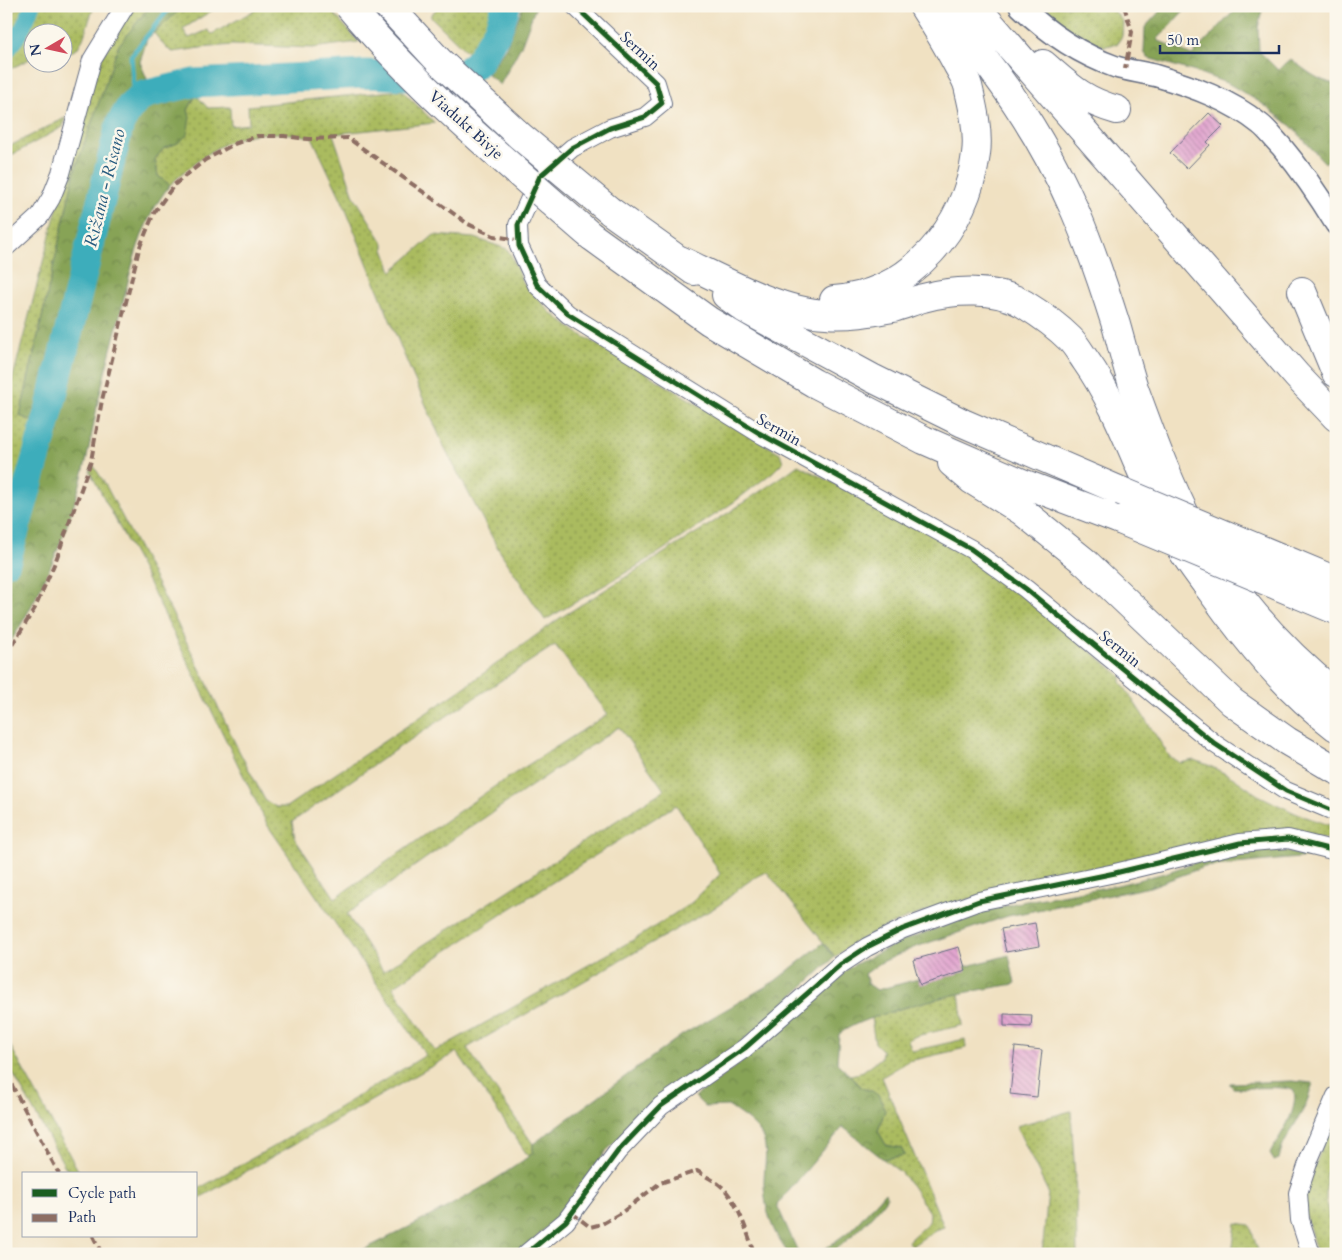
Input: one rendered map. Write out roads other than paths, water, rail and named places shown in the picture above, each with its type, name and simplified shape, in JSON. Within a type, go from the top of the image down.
[{"type":"highway","name":"Viadukt Bivje","points":[[349,6],[375,37],[431,94],[493,151],[592,236],[709,321],[814,383],[924,440]]},
{"type":"highway","name":"Viadukt Bivje","points":[[388,6],[445,68],[520,136],[610,211],[680,260]]},
{"type":"highway","points":[[723,280],[804,300],[836,300],[859,296],[888,284],[914,269],[932,253],[963,204],[971,179],[976,152],[976,121],[967,83],[924,6]]},
{"type":"highway","points":[[939,6],[988,63],[1020,109],[1049,159],[1075,210],[1092,252],[1134,387],[1169,478],[1197,538],[1233,589],[1272,635],[1313,676],[1336,694]]},
{"type":"highway","points":[[975,6],[1297,376],[1336,417]]},
{"type":"highway","points":[[983,6],[1013,30],[1043,63],[1078,94],[1097,104],[1117,110]]},
{"type":"highway","points":[[680,260],[789,309],[826,314],[858,314],[894,308],[924,298],[956,292],[990,292],[1020,302],[1043,316],[1071,340],[1096,375],[1115,408],[1145,480],[1170,531],[1196,570],[1260,654],[1294,691],[1336,728]]},
{"type":"highway","points":[[680,260],[745,309],[872,378],[963,423],[1336,581]]},
{"type":"highway","points":[[1302,291],[1336,374]]},
{"type":"highway","points":[[924,440],[1020,482],[1120,520],[1336,610]]},
{"type":"highway","points":[[924,440],[972,480],[1022,512],[1085,562],[1232,702],[1287,742],[1336,770]]},
{"type":"street","points":[[6,248],[40,216],[51,198],[60,173],[92,60],[125,6]]},
{"type":"street","name":"Sermin","points":[[575,6],[656,83],[662,103],[645,117],[610,128],[572,148],[540,176],[518,225],[519,246],[537,285],[568,314],[759,434],[971,549],[1026,589],[1215,744],[1286,791],[1336,812]]},
{"type":"street","points":[[1020,6],[1040,25],[1074,49],[1117,67],[1156,76],[1212,94],[1240,109],[1262,125],[1289,156],[1313,186],[1336,224]]},
{"type":"street","points":[[526,1254],[566,1221],[618,1151],[661,1106],[745,1048],[841,964],[867,947],[903,928],[979,901],[1124,871],[1240,843],[1288,839],[1336,852]]},
{"type":"street","points":[[1311,1254],[1300,1220],[1298,1193],[1310,1157],[1336,1096]]},
{"type":"waterway","points":[[6,53],[21,31],[32,6]]},
{"type":"waterway","points":[[135,103],[131,56],[171,6]]},
{"type":"waterway","name":"Rižana - Risano","points":[[6,562],[45,427],[120,124],[130,107],[143,95],[193,83],[365,74],[434,77],[462,75],[479,61],[498,30],[506,6]]},
{"type":"waterway","points":[[6,33],[16,41]]}]
